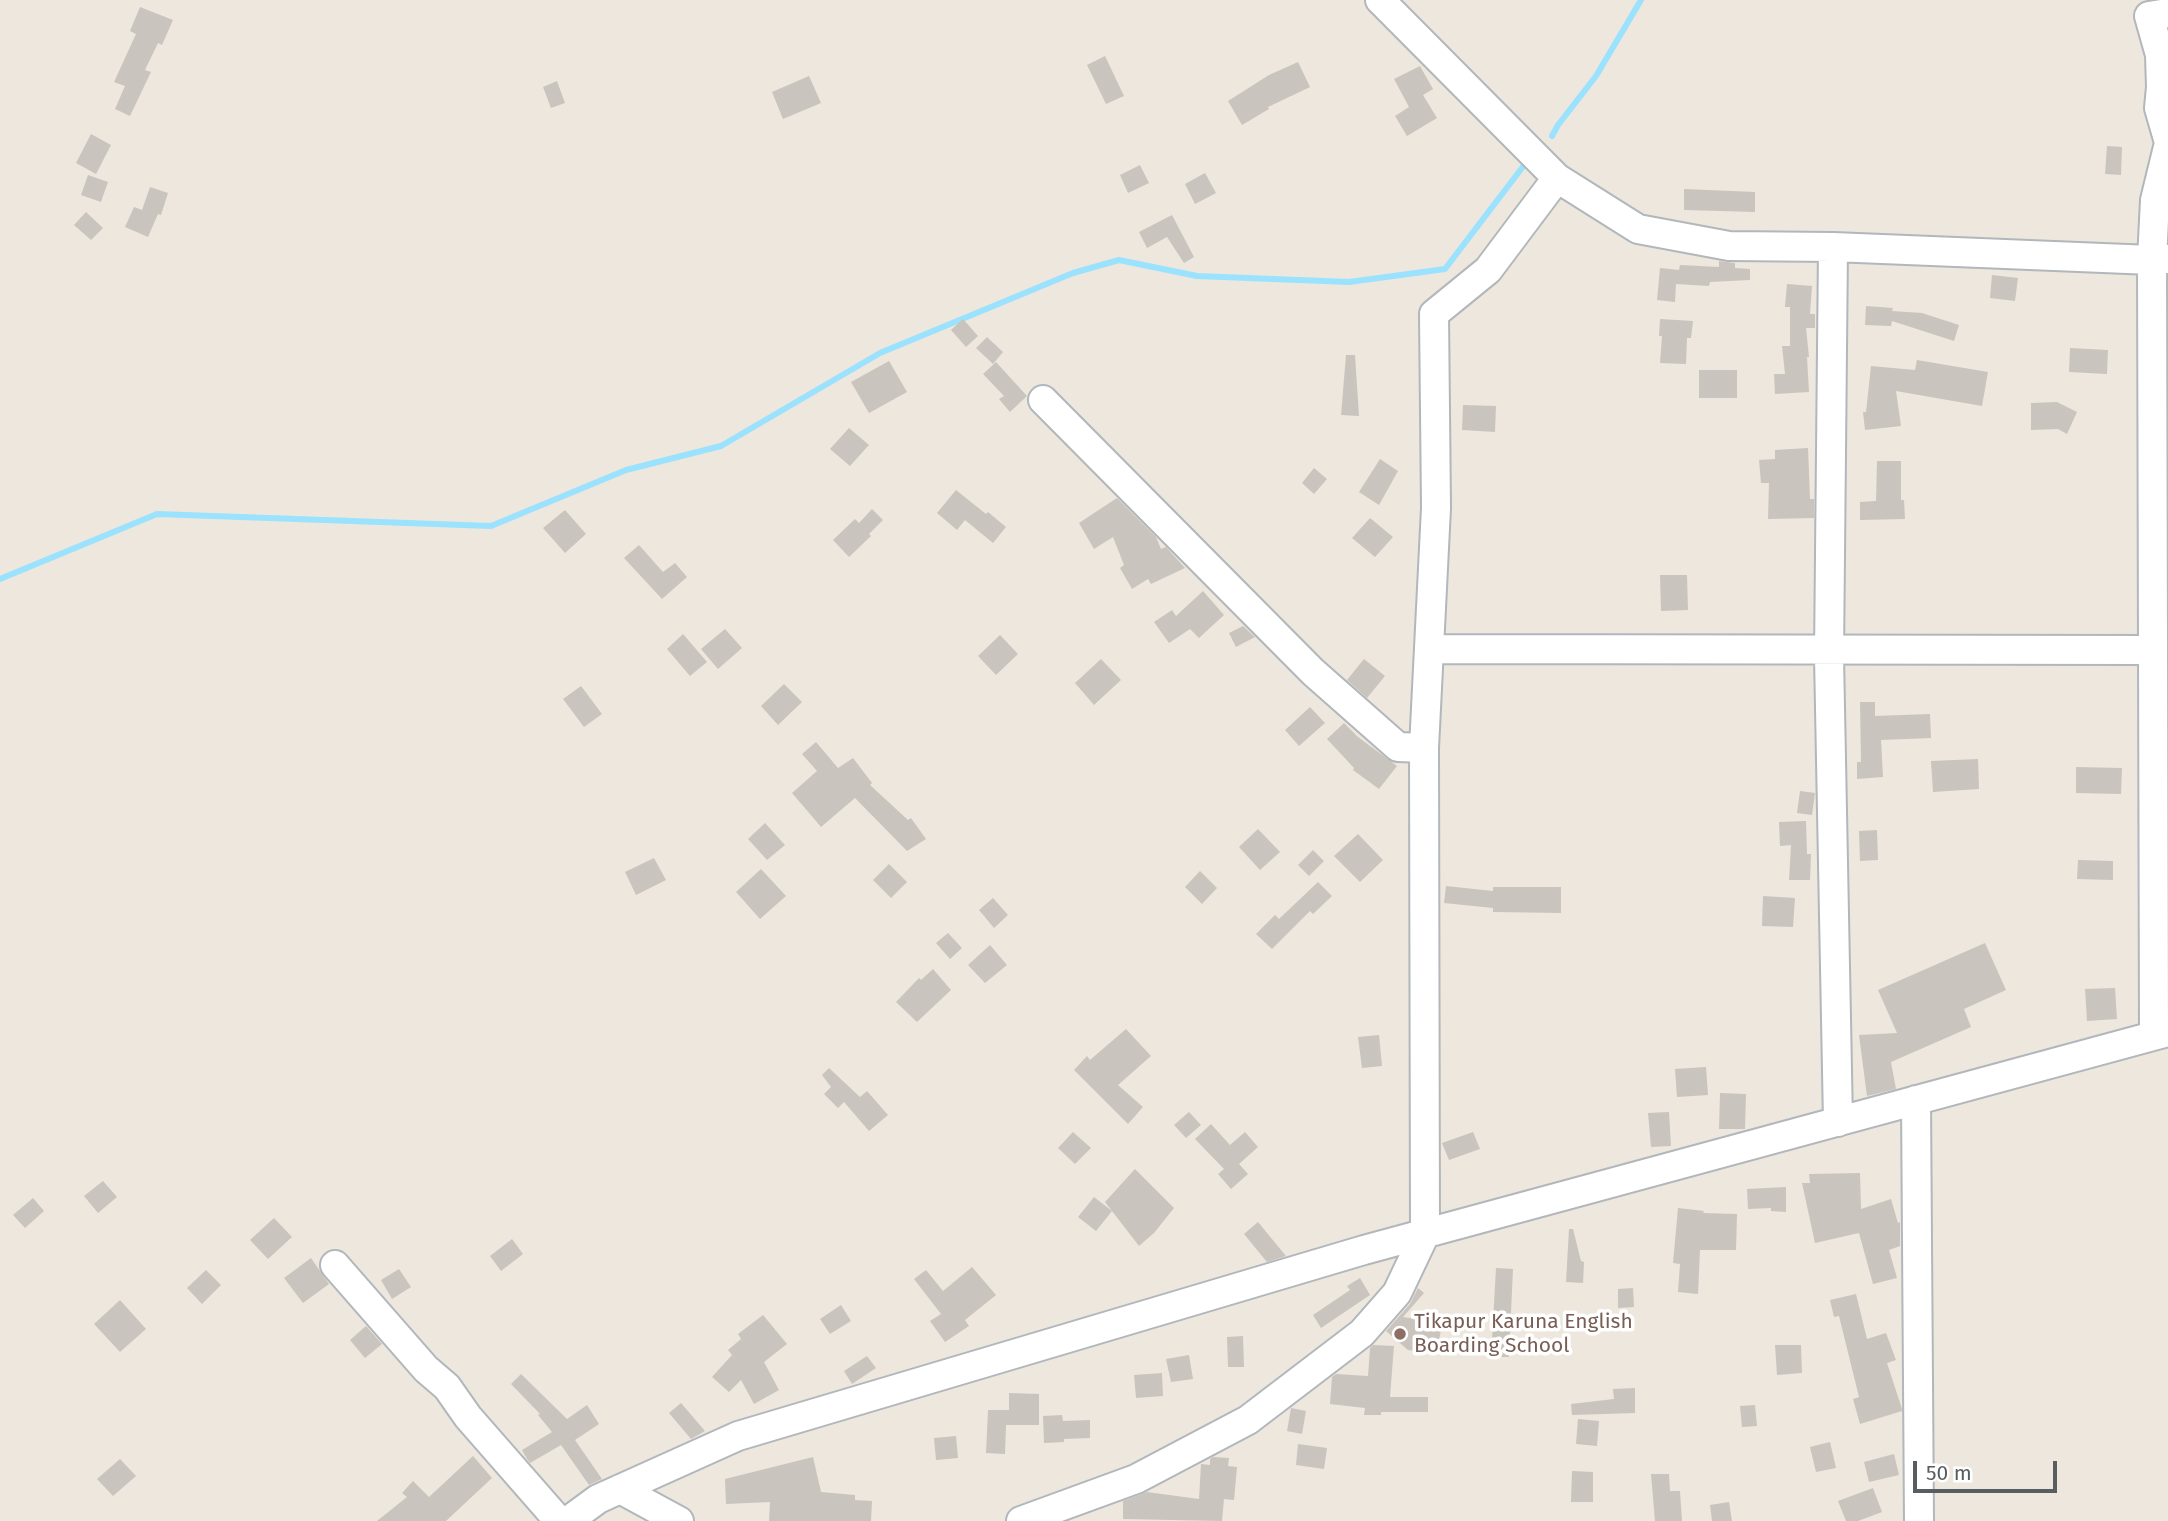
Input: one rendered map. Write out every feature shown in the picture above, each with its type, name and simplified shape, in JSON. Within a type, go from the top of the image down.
[{"type":"street","points":[[1380,0],[1557,178],[1639,229],[1729,246],[1833,247],[2160,259]]},
{"type":"street","points":[[2156,10],[2161,87],[2159,108],[2168,139]]},
{"type":"street","points":[[568,1521],[598,1499],[738,1436],[1426,1234],[2161,1033],[2152,650],[2160,259],[2155,200],[2168,146]]},
{"type":"street","points":[[1021,1521],[1136,1479],[1248,1420],[1362,1333],[1397,1293],[1426,1234],[1423,748],[1436,508],[1434,314],[1488,270],[1557,178]]},
{"type":"street","points":[[1833,247],[1829,649],[1838,1122]]},
{"type":"street","points":[[1043,400],[1313,672],[1398,747],[1423,748]]},
{"type":"street","points":[[1429,649],[2152,650]]},
{"type":"street","points":[[1916,1100],[1919,1521]]},
{"type":"street","points":[[335,1265],[426,1369],[447,1387],[468,1417],[559,1521]]},
{"type":"street","points":[[620,1489],[679,1521]]},
{"type":"building","points":[[140,7],[173,20],[162,45],[158,43],[145,70],[151,72],[130,116],[115,109],[125,86],[114,82],[136,34],[130,31]]},
{"type":"building","points":[[1105,56],[1124,96],[1106,104],[1087,65]]},
{"type":"building","points":[[1298,62],[1310,87],[1268,107],[1269,109],[1242,125],[1228,101],[1269,75]]},
{"type":"building","points":[[1420,66],[1433,89],[1423,95],[1437,118],[1407,136],[1395,116],[1409,107],[1394,79]]},
{"type":"building","points":[[809,76],[821,103],[783,119],[772,92]]},
{"type":"building","points":[[557,81],[565,103],[551,108],[543,87]]},
{"type":"building","points":[[91,134],[111,145],[96,174],[76,163]]},
{"type":"building","points":[[2107,146],[2122,147],[2121,175],[2105,174]]},
{"type":"building","points":[[1140,165],[1149,183],[1128,193],[1120,175]]},
{"type":"building","points":[[1205,173],[1216,193],[1195,204],[1185,184]]},
{"type":"building","points":[[88,175],[108,182],[101,202],[81,195]]},
{"type":"building","points":[[150,187],[168,193],[161,215],[158,214],[148,237],[125,227],[134,207],[142,210]]},
{"type":"building","points":[[1684,189],[1755,192],[1755,212],[1684,210]]},
{"type":"building","points":[[86,212],[103,228],[91,240],[74,225]]},
{"type":"building","points":[[1172,215],[1194,257],[1184,263],[1167,237],[1147,248],[1139,232]]},
{"type":"building","points":[[1719,261],[1735,263],[1735,268],[1750,269],[1750,280],[1710,282],[1709,286],[1676,284],[1675,302],[1657,300],[1660,268],[1679,270],[1680,265],[1719,267]]},
{"type":"building","points":[[1992,275],[2018,278],[2015,301],[1990,298]]},
{"type":"building","points":[[1787,284],[1812,286],[1810,314],[1815,314],[1815,328],[1806,328],[1809,392],[1775,394],[1774,374],[1785,374],[1782,346],[1790,346],[1790,307],[1785,307]]},
{"type":"building","points":[[1866,306],[1922,313],[1959,325],[1954,341],[1892,321],[1891,326],[1865,325]]},
{"type":"building","points":[[963,319],[978,336],[966,347],[951,330]]},
{"type":"building","points":[[1660,319],[1693,321],[1691,338],[1687,338],[1686,364],[1660,363]]},
{"type":"building","points":[[987,337],[1003,352],[993,364],[976,348]]},
{"type":"building","points":[[2070,348],[2108,350],[2107,374],[2069,372]]},
{"type":"building","points":[[1346,355],[1355,355],[1359,416],[1341,415]]},
{"type":"building","points":[[1917,360],[1988,372],[1982,406],[1896,391],[1901,426],[1865,430],[1863,412],[1866,412],[1871,366],[1915,370]]},
{"type":"building","points":[[889,361],[907,392],[869,413],[851,382]]},
{"type":"building","points":[[996,362],[1027,396],[1010,412],[999,399],[1004,396],[983,374]]},
{"type":"building","points":[[1699,370],[1737,370],[1737,398],[1699,398]]},
{"type":"building","points":[[2057,402],[2077,412],[2067,434],[2058,429],[2031,430],[2031,403]]},
{"type":"building","points":[[1463,405],[1496,406],[1495,432],[1462,430]]},
{"type":"building","points":[[849,428],[869,445],[850,466],[830,449]]},
{"type":"building","points":[[1808,448],[1810,499],[1814,499],[1814,518],[1768,519],[1769,483],[1761,483],[1759,460],[1775,459],[1775,450]]},
{"type":"building","points":[[1380,459],[1398,471],[1379,505],[1359,492]]},
{"type":"building","points":[[1877,461],[1901,461],[1901,500],[1904,500],[1905,519],[1860,520],[1860,502],[1876,501]]},
{"type":"building","points":[[1314,468],[1327,479],[1314,494],[1302,483]]},
{"type":"building","points":[[956,490],[1006,527],[993,543],[965,520],[957,530],[937,513]]},
{"type":"building","points":[[1117,498],[1156,537],[1161,549],[1166,547],[1185,568],[1151,584],[1148,579],[1132,589],[1120,568],[1124,565],[1113,537],[1094,549],[1079,523]]},
{"type":"building","points":[[872,509],[883,520],[849,557],[833,540],[855,519],[859,523]]},
{"type":"building","points":[[565,510],[586,534],[565,553],[543,528]]},
{"type":"building","points":[[1370,518],[1393,537],[1375,557],[1352,538]]},
{"type":"building","points":[[639,545],[663,572],[675,563],[687,577],[662,599],[624,558]]},
{"type":"building","points":[[1660,575],[1687,575],[1688,610],[1661,611]]},
{"type":"building","points":[[1203,591],[1224,615],[1199,638],[1190,629],[1169,643],[1154,622],[1172,610],[1176,616]]},
{"type":"building","points":[[1243,626],[1255,637],[1236,647],[1229,633]]},
{"type":"building","points":[[725,629],[742,648],[718,669],[701,649]]},
{"type":"building","points":[[683,634],[707,662],[690,676],[667,649]]},
{"type":"building","points":[[1000,635],[1018,654],[996,675],[978,656]]},
{"type":"building","points":[[1101,659],[1121,680],[1094,705],[1075,683]]},
{"type":"building","points":[[1364,659],[1385,676],[1367,698],[1347,680]]},
{"type":"building","points":[[784,684],[802,702],[778,725],[761,706]]},
{"type":"building","points":[[581,686],[602,714],[584,727],[563,699]]},
{"type":"building","points":[[1860,702],[1875,702],[1875,716],[1930,714],[1931,738],[1881,740],[1883,777],[1857,779],[1857,762],[1861,762]]},
{"type":"building","points":[[1310,707],[1325,723],[1299,746],[1285,730]]},
{"type":"building","points":[[1344,723],[1397,766],[1379,789],[1353,770],[1327,739]]},
{"type":"building","points":[[816,742],[838,768],[853,758],[872,783],[870,785],[908,820],[911,818],[926,839],[907,851],[855,798],[821,827],[792,793],[817,771],[802,754]]},
{"type":"building","points":[[1978,759],[1979,789],[1933,792],[1931,761]]},
{"type":"building","points":[[2076,767],[2122,768],[2121,794],[2076,793]]},
{"type":"building","points":[[1800,791],[1815,793],[1812,815],[1797,813]]},
{"type":"building","points":[[1806,821],[1807,854],[1811,854],[1810,880],[1789,880],[1791,845],[1780,846],[1779,822]]},
{"type":"building","points":[[765,823],[785,845],[767,860],[748,839]]},
{"type":"building","points":[[1258,829],[1280,852],[1260,870],[1239,847]]},
{"type":"building","points":[[1877,830],[1878,860],[1860,861],[1859,831]]},
{"type":"building","points":[[1358,834],[1383,860],[1360,882],[1334,856]]},
{"type":"building","points":[[1313,850],[1324,861],[1309,876],[1298,865]]},
{"type":"building","points":[[654,858],[666,880],[636,895],[625,872]]},
{"type":"building","points":[[2078,860],[2113,861],[2113,880],[2077,879]]},
{"type":"building","points":[[889,864],[907,882],[891,898],[873,880]]},
{"type":"building","points":[[761,869],[786,896],[760,919],[736,892]]},
{"type":"building","points":[[1200,871],[1217,888],[1202,904],[1185,887]]},
{"type":"building","points":[[1318,882],[1332,896],[1313,914],[1310,911],[1272,949],[1256,934],[1275,915],[1279,919]]},
{"type":"building","points":[[1446,886],[1493,891],[1493,887],[1561,887],[1561,913],[1493,912],[1493,908],[1444,903]]},
{"type":"building","points":[[1763,896],[1795,898],[1793,927],[1762,926]]},
{"type":"building","points":[[993,898],[1008,915],[994,928],[979,910]]},
{"type":"building","points":[[948,933],[962,948],[950,959],[936,943]]},
{"type":"building","points":[[1985,943],[2006,990],[1964,1009],[1971,1027],[1891,1062],[1896,1089],[1867,1096],[1859,1035],[1897,1033],[1878,990]]},
{"type":"building","points":[[990,945],[1007,965],[985,983],[968,965]]},
{"type":"building","points":[[933,969],[951,990],[917,1022],[896,1002],[919,978],[921,980]]},
{"type":"building","points":[[2115,988],[2117,1019],[2087,1021],[2085,989]]},
{"type":"building","points":[[1126,1029],[1151,1056],[1118,1085],[1143,1107],[1128,1124],[1074,1070],[1087,1056],[1090,1060]]},
{"type":"building","points":[[1379,1035],[1382,1066],[1362,1068],[1358,1037]]},
{"type":"building","points":[[1706,1067],[1708,1095],[1677,1097],[1675,1069]]},
{"type":"building","points":[[829,1068],[860,1097],[867,1091],[888,1115],[869,1131],[844,1102],[838,1108],[824,1094],[831,1087],[822,1075]]},
{"type":"building","points":[[1720,1093],[1746,1094],[1745,1129],[1719,1129]]},
{"type":"building","points":[[1189,1112],[1201,1125],[1186,1138],[1174,1125]]},
{"type":"building","points":[[1669,1112],[1671,1146],[1651,1147],[1648,1113]]},
{"type":"building","points":[[1211,1124],[1230,1145],[1245,1132],[1258,1147],[1239,1164],[1248,1174],[1231,1189],[1218,1174],[1224,1169],[1195,1139]]},
{"type":"building","points":[[1073,1132],[1091,1148],[1075,1164],[1058,1148]]},
{"type":"building","points":[[1473,1132],[1480,1149],[1449,1160],[1442,1143]]},
{"type":"building","points":[[1135,1169],[1174,1208],[1154,1233],[1139,1246],[1105,1202]]},
{"type":"building","points":[[1860,1173],[1861,1209],[1891,1199],[1898,1223],[1900,1222],[1900,1246],[1889,1250],[1897,1278],[1873,1284],[1859,1233],[1815,1243],[1802,1183],[1810,1183],[1809,1174]]},
{"type":"building","points":[[103,1181],[117,1197],[98,1213],[84,1196]]},
{"type":"building","points":[[1786,1187],[1786,1212],[1771,1211],[1771,1208],[1748,1209],[1747,1189]]},
{"type":"building","points":[[1094,1197],[1112,1211],[1096,1231],[1078,1217]]},
{"type":"building","points":[[33,1198],[44,1211],[25,1228],[13,1215]]},
{"type":"building","points":[[1678,1208],[1704,1211],[1703,1213],[1737,1214],[1736,1250],[1700,1250],[1698,1294],[1678,1292],[1680,1264],[1673,1263]]},
{"type":"building","points":[[274,1218],[292,1237],[268,1259],[250,1240]]},
{"type":"building","points":[[1258,1222],[1286,1256],[1267,1262],[1244,1234]]},
{"type":"building","points":[[1569,1229],[1573,1229],[1581,1261],[1584,1262],[1583,1283],[1566,1282]]},
{"type":"building","points":[[512,1239],[523,1254],[501,1271],[490,1256]]},
{"type":"building","points":[[311,1258],[329,1284],[303,1303],[284,1278]]},
{"type":"building","points":[[972,1267],[996,1295],[965,1320],[969,1326],[945,1342],[930,1321],[941,1314],[914,1279],[926,1270],[943,1291]]},
{"type":"building","points":[[1496,1268],[1513,1269],[1509,1357],[1491,1357]]},
{"type":"building","points":[[399,1269],[411,1287],[392,1299],[381,1280]]},
{"type":"building","points":[[206,1270],[221,1285],[202,1304],[187,1288]]},
{"type":"building","points":[[1360,1278],[1370,1295],[1321,1328],[1313,1315],[1350,1290],[1347,1286]]},
{"type":"building","points":[[1418,1288],[1424,1293],[1403,1317],[1442,1323],[1437,1354],[1408,1350],[1386,1331],[1410,1304]]},
{"type":"building","points":[[1633,1288],[1634,1307],[1618,1308],[1618,1289]]},
{"type":"building","points":[[1856,1294],[1867,1339],[1886,1333],[1896,1360],[1887,1363],[1902,1409],[1860,1424],[1853,1399],[1859,1397],[1839,1316],[1834,1317],[1830,1300]]},
{"type":"building","points":[[120,1300],[146,1329],[120,1352],[94,1324]]},
{"type":"building","points":[[841,1305],[851,1321],[830,1334],[820,1319]]},
{"type":"building","points":[[763,1315],[787,1344],[764,1362],[779,1390],[754,1404],[741,1380],[729,1392],[712,1377],[732,1355],[728,1350],[741,1339],[738,1334]]},
{"type":"building","points":[[366,1326],[382,1344],[365,1358],[350,1340]]},
{"type":"building","points":[[1243,1336],[1244,1367],[1228,1367],[1227,1337]]},
{"type":"building","points":[[1373,1345],[1394,1346],[1390,1397],[1428,1397],[1428,1412],[1381,1412],[1381,1415],[1364,1415],[1365,1408],[1330,1404],[1332,1377],[1336,1374],[1368,1376],[1370,1348]]},
{"type":"building","points":[[1775,1345],[1801,1345],[1802,1373],[1777,1375]]},
{"type":"building","points":[[1189,1355],[1193,1379],[1171,1382],[1166,1359]]},
{"type":"building","points":[[867,1356],[876,1368],[852,1384],[844,1371]]},
{"type":"building","points":[[1162,1373],[1163,1396],[1136,1398],[1134,1375]]},
{"type":"building","points":[[521,1374],[567,1419],[587,1405],[599,1424],[575,1440],[602,1479],[589,1485],[561,1445],[530,1463],[522,1450],[552,1432],[538,1415],[540,1414],[511,1384]]},
{"type":"building","points":[[1635,1388],[1635,1413],[1572,1415],[1571,1404],[1614,1399],[1613,1389]]},
{"type":"building","points":[[1009,1393],[1039,1394],[1039,1425],[1006,1425],[1005,1454],[986,1453],[988,1410],[1009,1410]]},
{"type":"building","points":[[681,1403],[705,1431],[691,1439],[669,1413]]},
{"type":"building","points":[[1755,1405],[1757,1426],[1742,1427],[1740,1406]]},
{"type":"building","points":[[1291,1408],[1306,1411],[1302,1434],[1287,1431]]},
{"type":"building","points":[[1062,1415],[1063,1421],[1090,1420],[1090,1438],[1044,1443],[1043,1416]]},
{"type":"building","points":[[1578,1419],[1599,1421],[1597,1446],[1576,1444]]},
{"type":"building","points":[[956,1436],[958,1458],[936,1460],[934,1438]]},
{"type":"building","points":[[1830,1442],[1836,1468],[1816,1472],[1810,1447]]},
{"type":"building","points":[[1298,1444],[1327,1448],[1324,1469],[1296,1465]]},
{"type":"building","points":[[1894,1454],[1899,1475],[1869,1482],[1864,1462]]},
{"type":"building","points":[[473,1456],[492,1478],[446,1521],[377,1521],[407,1497],[402,1493],[413,1481],[429,1497]]},
{"type":"building","points":[[813,1457],[821,1492],[855,1495],[855,1500],[872,1501],[871,1521],[769,1521],[770,1502],[726,1504],[725,1479]]},
{"type":"building","points":[[1229,1458],[1228,1466],[1237,1467],[1234,1500],[1224,1499],[1222,1521],[1123,1519],[1123,1501],[1147,1492],[1199,1499],[1201,1464],[1210,1465],[1210,1459]]},
{"type":"building","points":[[120,1459],[136,1476],[113,1496],[97,1479]]},
{"type":"building","points":[[1572,1471],[1593,1472],[1593,1502],[1571,1502]]},
{"type":"building","points":[[1651,1474],[1669,1474],[1670,1491],[1680,1491],[1682,1521],[1655,1521]]},
{"type":"building","points":[[1873,1488],[1882,1512],[1858,1521],[1846,1521],[1838,1501]]},
{"type":"building","points":[[1729,1502],[1732,1521],[1712,1521],[1710,1505]]},
{"type":"waterway","points":[[1552,136],[1596,76],[1641,0]]},
{"type":"waterway","points":[[0,579],[157,514],[491,526],[626,470],[721,446],[880,353],[1073,273],[1119,260],[1197,276],[1349,282],[1445,269],[1528,160]]},
{"type":"place","name":"Tikapur Karuna English Boarding School","points":[[1400,1334]]}]
